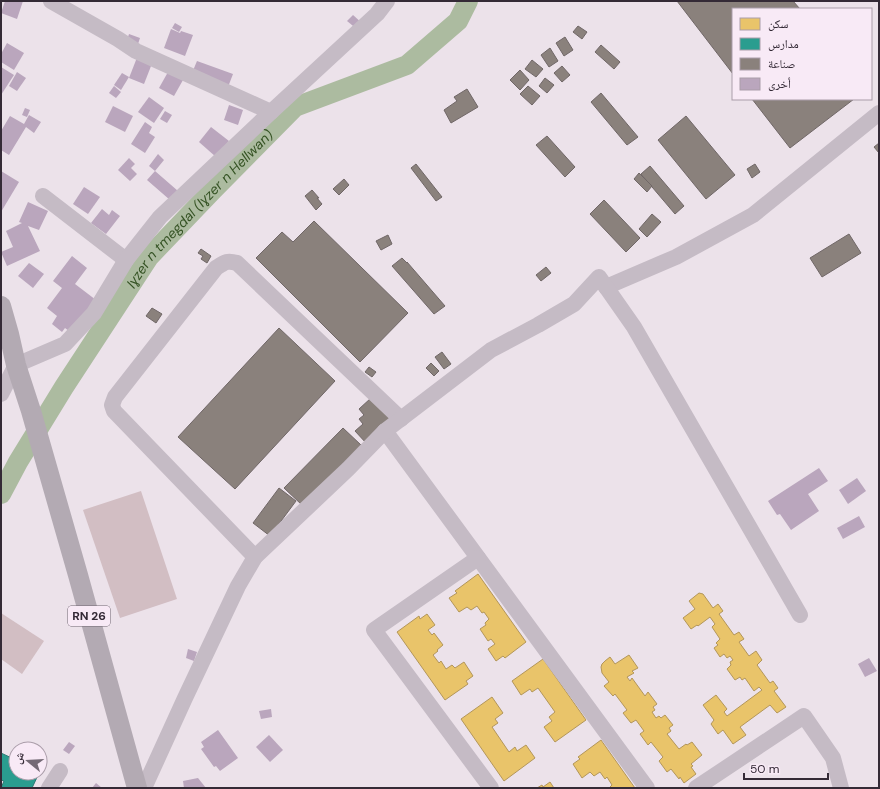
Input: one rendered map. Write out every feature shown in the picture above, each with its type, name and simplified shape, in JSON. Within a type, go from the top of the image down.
[{"type":"main road","name":"RN 26","points":[[1,306],[16,365],[31,411],[78,575],[137,788]]},
{"type":"street","points":[[51,1],[118,39],[136,51],[271,112]]},
{"type":"street","points":[[1,394],[16,365],[65,344],[94,313],[126,260],[160,217],[271,112],[373,8],[387,1]]},
{"type":"street","points":[[606,288],[676,258],[753,215],[879,113]]},
{"type":"street","points":[[43,196],[126,260]]},
{"type":"street","points":[[254,557],[114,411],[112,405],[115,397],[216,268],[225,262],[230,261],[237,263],[401,419]]},
{"type":"street","points":[[144,788],[238,586],[254,557],[348,469],[385,431],[492,350],[574,304],[599,277],[634,327],[800,615]]},
{"type":"street","points":[[385,431],[647,788]]},
{"type":"street","points":[[478,558],[374,630],[491,788]]},
{"type":"street","points":[[696,788],[804,716],[833,758],[841,788]]},
{"type":"street","points":[[49,788],[60,771]]},
{"type":"shaded area","points":[[141,491],[177,599],[120,618],[83,510]]},
{"type":"shaded area","points":[[1,613],[44,641],[22,674],[1,659]]},
{"type":"building: سكن","points":[[478,574],[526,642],[505,658],[503,656],[496,661],[488,649],[495,644],[491,639],[488,641],[480,629],[486,625],[485,623],[489,619],[484,612],[482,613],[477,606],[471,610],[467,607],[459,612],[449,598],[457,593],[455,591]]},
{"type":"building: سكن","points":[[699,593],[703,594],[713,608],[718,604],[723,611],[719,614],[734,635],[739,632],[744,639],[739,642],[749,656],[756,651],[762,660],[757,665],[770,683],[773,681],[778,688],[774,691],[786,707],[777,713],[770,705],[740,727],[746,735],[733,744],[723,730],[718,734],[711,724],[714,720],[703,705],[716,695],[727,709],[724,712],[727,716],[762,690],[759,687],[754,691],[745,678],[742,680],[740,677],[735,680],[727,669],[731,665],[730,662],[733,660],[730,656],[727,658],[724,654],[720,657],[714,648],[718,645],[716,643],[720,639],[712,627],[715,624],[710,617],[698,626],[697,625],[691,629],[683,618],[695,609],[689,601]]},
{"type":"building: سكن","points":[[427,614],[435,625],[428,630],[432,635],[434,633],[443,645],[433,655],[439,663],[441,661],[446,669],[452,665],[455,668],[464,662],[473,676],[466,681],[468,684],[445,700],[397,632],[419,616],[420,619]]},
{"type":"building: سكن","points":[[629,655],[638,668],[632,671],[634,673],[627,677],[630,681],[632,678],[645,696],[648,692],[657,704],[653,707],[655,710],[652,712],[656,718],[659,716],[661,718],[665,715],[673,725],[669,728],[671,731],[667,734],[679,749],[692,742],[702,755],[691,764],[693,766],[691,767],[696,774],[684,783],[671,769],[667,772],[659,761],[663,757],[651,742],[648,745],[640,734],[644,731],[636,720],[631,723],[623,713],[627,710],[615,694],[613,696],[604,686],[609,682],[602,673],[602,664],[610,657],[615,664]]},
{"type":"building: سكن","points":[[543,659],[586,720],[555,742],[544,727],[552,721],[549,717],[555,712],[538,688],[532,692],[530,689],[521,695],[512,681]]},
{"type":"building: سكن","points":[[492,697],[503,713],[495,719],[498,723],[492,727],[509,752],[515,747],[517,751],[526,745],[535,758],[504,781],[461,719]]},
{"type":"building: سكن","points":[[601,740],[635,788],[609,788],[612,785],[607,777],[605,779],[600,772],[594,776],[590,772],[582,778],[573,764],[580,759],[578,757]]},
{"type":"building: سكن","points":[[550,782],[554,788],[537,788],[542,785],[543,787]]},
{"type":"building: مدارس","points":[[1,753],[8,756],[8,781],[35,781],[32,788],[1,788],[4,781],[1,780]]},
{"type":"building: صناعة","points":[[677,1],[793,1],[799,8],[732,8],[732,73]]},
{"type":"building: صناعة","points":[[578,26],[587,32],[582,39],[573,32]]},
{"type":"building: صناعة","points":[[565,37],[573,50],[564,56],[556,43]]},
{"type":"building: صناعة","points":[[601,45],[620,62],[614,69],[595,52]]},
{"type":"building: صناعة","points":[[550,48],[558,61],[549,67],[541,55]]},
{"type":"building: صناعة","points":[[532,60],[543,69],[536,77],[525,69]]},
{"type":"building: صناعة","points":[[562,66],[570,75],[562,82],[554,73]]},
{"type":"building: صناعة","points":[[520,70],[529,80],[520,90],[510,80]]},
{"type":"building: صناعة","points":[[545,78],[554,85],[547,93],[539,86]]},
{"type":"building: صناعة","points":[[528,86],[540,96],[532,105],[520,94]]},
{"type":"building: صناعة","points":[[467,89],[478,107],[451,123],[444,110],[457,101],[454,97]]},
{"type":"building: صناعة","points":[[601,93],[638,137],[627,145],[591,102]]},
{"type":"building: صناعة","points":[[753,100],[853,100],[790,148]]},
{"type":"building: صناعة","points":[[686,116],[735,175],[706,199],[658,140]]},
{"type":"building: صناعة","points":[[547,136],[575,167],[565,177],[536,145]]},
{"type":"building: صناعة","points":[[879,143],[879,153],[874,147]]},
{"type":"building: صناعة","points":[[416,164],[442,197],[436,201],[411,168]]},
{"type":"building: صناعة","points":[[755,164],[760,172],[752,178],[747,169]]},
{"type":"building: صناعة","points":[[650,166],[684,206],[675,214],[641,174]]},
{"type":"building: صناعة","points":[[639,173],[652,186],[647,192],[634,179]]},
{"type":"building: صناعة","points":[[344,179],[349,185],[339,195],[333,189]]},
{"type":"building: صناعة","points":[[312,190],[322,204],[316,210],[305,196]]},
{"type":"building: صناعة","points":[[604,200],[640,238],[626,252],[590,214]]},
{"type":"building: صناعة","points":[[652,214],[661,222],[647,237],[639,229]]},
{"type":"building: صناعة","points":[[314,221],[408,313],[360,362],[256,258],[282,232],[293,242]]},
{"type":"building: صناعة","points":[[849,234],[861,253],[822,277],[810,258]]},
{"type":"building: صناعة","points":[[388,235],[392,244],[381,250],[376,241]]},
{"type":"building: صناعة","points":[[201,249],[211,256],[207,263],[201,259],[203,256],[198,253]]},
{"type":"building: صناعة","points":[[402,258],[445,306],[434,314],[392,266]]},
{"type":"building: صناعة","points":[[546,267],[551,273],[541,281],[536,275]]},
{"type":"building: صناعة","points":[[152,308],[162,314],[156,323],[146,316]]},
{"type":"building: صناعة","points":[[279,328],[335,381],[235,489],[178,437]]},
{"type":"building: صناعة","points":[[442,352],[451,364],[444,369],[435,357]]},
{"type":"building: صناعة","points":[[431,363],[439,371],[434,376],[426,368]]},
{"type":"building: صناعة","points":[[369,367],[376,372],[372,377],[365,372]]},
{"type":"building: صناعة","points":[[371,398],[392,420],[367,444],[355,431],[363,424],[359,419],[364,415],[359,409]]},
{"type":"building: صناعة","points":[[343,428],[361,445],[302,505],[284,488]]},
{"type":"building: صناعة","points":[[279,488],[296,501],[270,536],[253,523]]},
{"type":"building: أخرى","points":[[5,1],[23,1],[17,19],[1,13]]},
{"type":"building: أخرى","points":[[353,15],[363,24],[358,30],[347,21]]},
{"type":"building: أخرى","points":[[175,23],[182,27],[179,32],[172,28]]},
{"type":"building: أخرى","points":[[171,29],[180,33],[181,31],[193,35],[185,56],[164,48]]},
{"type":"building: أخرى","points":[[129,34],[140,38],[137,47],[126,43]]},
{"type":"building: أخرى","points":[[7,43],[24,53],[14,70],[1,62],[1,54]]},
{"type":"building: أخرى","points":[[138,55],[153,61],[144,84],[129,78]]},
{"type":"building: أخرى","points":[[197,61],[233,74],[228,87],[192,73]]},
{"type":"building: أخرى","points":[[1,67],[14,75],[1,95]]},
{"type":"building: أخرى","points":[[17,72],[26,78],[17,91],[9,86]]},
{"type":"building: أخرى","points":[[168,72],[183,80],[174,96],[159,88]]},
{"type":"building: أخرى","points":[[122,73],[129,77],[121,90],[114,85]]},
{"type":"building: أخرى","points":[[114,86],[121,92],[116,98],[109,93]]},
{"type":"building: أخرى","points":[[149,97],[164,108],[154,123],[138,112]]},
{"type":"building: أخرى","points":[[229,105],[243,110],[238,125],[224,120]]},
{"type":"building: أخرى","points":[[113,106],[133,116],[125,132],[105,122]]},
{"type":"building: أخرى","points":[[25,108],[30,110],[27,117],[22,115]]},
{"type":"building: أخرى","points":[[165,111],[172,115],[167,123],[160,119]]},
{"type":"building: أخرى","points":[[29,115],[41,122],[34,133],[26,127],[9,155],[1,150],[1,131],[10,116],[24,124]]},
{"type":"building: أخرى","points":[[145,122],[152,127],[149,133],[155,137],[145,153],[131,144]]},
{"type":"building: أخرى","points":[[211,127],[229,141],[216,157],[199,142]]},
{"type":"building: أخرى","points":[[158,154],[164,160],[155,171],[149,166]]},
{"type":"building: أخرى","points":[[129,158],[135,164],[131,168],[137,174],[130,181],[118,170]]},
{"type":"building: أخرى","points":[[1,171],[19,182],[1,212]]},
{"type":"building: أخرى","points":[[155,171],[178,191],[170,200],[147,180]]},
{"type":"building: أخرى","points":[[84,187],[100,197],[88,214],[73,204]]},
{"type":"building: أخرى","points":[[28,202],[48,211],[39,230],[28,226],[40,251],[7,266],[1,252],[13,247],[6,231],[22,223],[19,222]]},
{"type":"building: أخرى","points":[[102,209],[109,215],[112,210],[120,216],[106,234],[91,223]]},
{"type":"building: أخرى","points":[[72,256],[87,268],[75,284],[96,300],[69,331],[65,328],[62,332],[52,324],[57,316],[47,308],[62,288],[53,281]]},
{"type":"building: أخرى","points":[[29,263],[44,274],[33,288],[18,276]]},
{"type":"building: أخرى","points":[[819,468],[828,481],[808,494],[819,511],[791,530],[780,514],[777,515],[768,501]]},
{"type":"building: أخرى","points":[[857,478],[866,491],[848,504],[839,490]]},
{"type":"building: أخرى","points":[[859,516],[865,527],[843,539],[837,528]]},
{"type":"building: أخرى","points":[[188,649],[197,652],[194,661],[186,658]]},
{"type":"building: أخرى","points":[[869,658],[877,671],[865,677],[858,664]]},
{"type":"building: أخرى","points":[[271,709],[272,717],[261,719],[259,711]]},
{"type":"building: أخرى","points":[[218,730],[238,758],[220,771],[216,766],[214,767],[201,749],[204,747],[201,742]]},
{"type":"building: أخرى","points":[[269,735],[283,750],[270,762],[256,747]]},
{"type":"building: أخرى","points":[[69,742],[75,746],[69,754],[63,750]]},
{"type":"building: أخرى","points":[[198,778],[206,788],[184,788],[183,781]]},
{"type":"building: أخرى","points":[[96,783],[102,788],[92,788]]},
{"type":"waterway","name":"Iɣzer n tmegdal (Iɣzer n Hellwan)","points":[[1,494],[18,462],[64,387],[149,257],[295,107],[407,65],[458,21],[468,1]]}]
